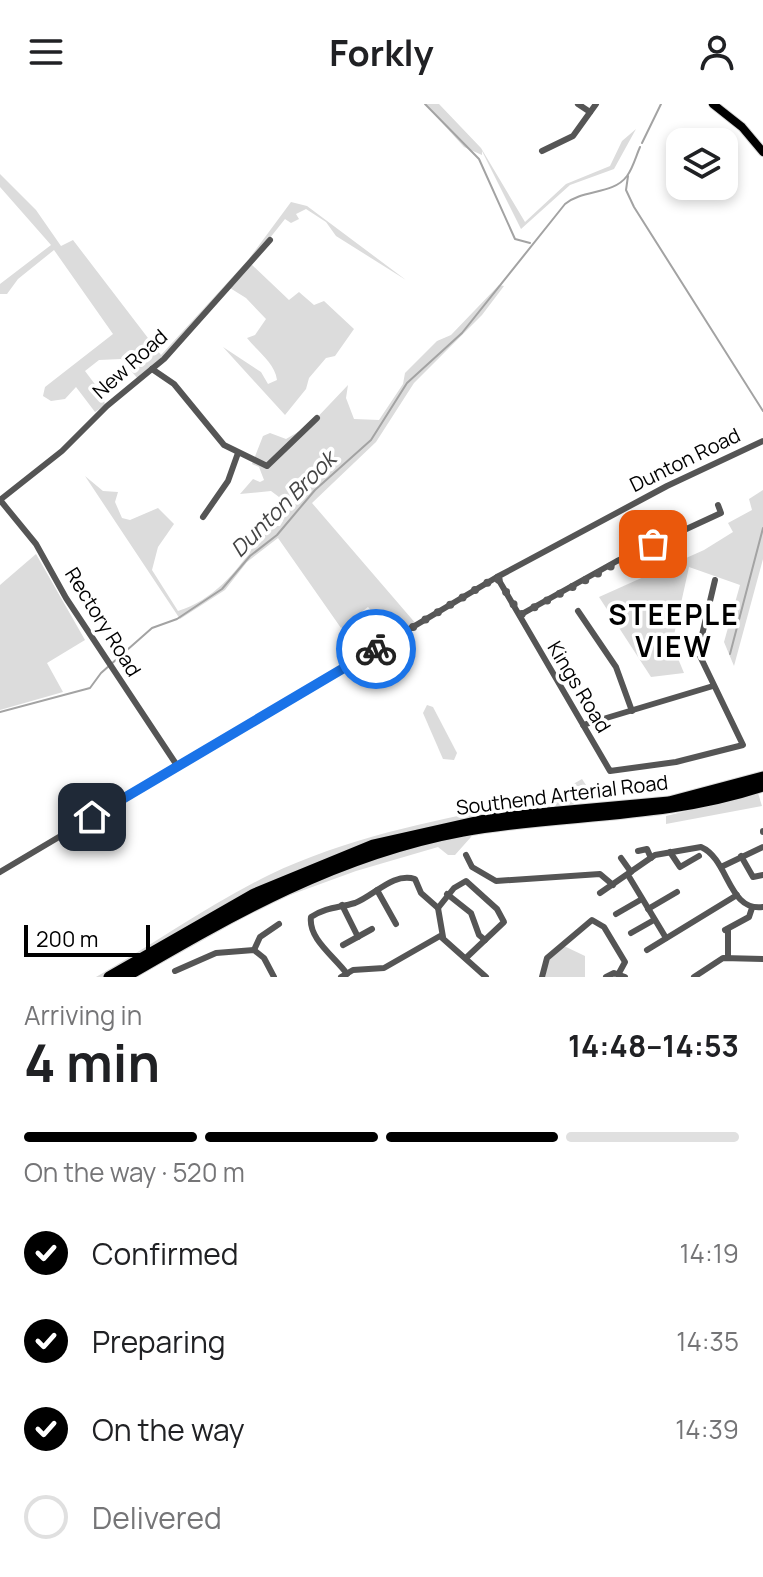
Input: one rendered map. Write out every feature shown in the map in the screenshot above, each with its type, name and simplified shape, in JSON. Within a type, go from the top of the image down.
[{"type":"highway","name":"Southend Arterial Road","points":[[109,977],[254,894],[373,845],[493,818],[669,802],[763,777]]},
{"type":"highway","name":"Southend Arterial Road","points":[[125,977],[257,902],[374,853],[493,827],[672,810],[763,786]]},
{"type":"main road","points":[[713,104],[742,127],[763,152]]},
{"type":"street","points":[[578,104],[590,112]]},
{"type":"street","points":[[542,151],[573,136],[596,104]]},
{"type":"street","name":"New Road","points":[[0,500],[62,451],[152,369],[270,240]]},
{"type":"street","points":[[152,369],[174,384],[224,445],[267,466],[317,418]]},
{"type":"street","name":"Dunton Road","points":[[0,872],[176,764],[497,577],[667,486],[763,441]]},
{"type":"street","points":[[203,517],[228,481],[238,453]]},
{"type":"street","name":"Rectory Road","points":[[0,500],[36,544],[110,665],[176,764]]},
{"type":"street","points":[[520,615],[617,561],[721,513],[718,505]]},
{"type":"street","name":"Kings Road","points":[[497,577],[610,771],[676,762],[743,745],[713,686]]},
{"type":"street","points":[[583,725],[713,686],[698,645],[715,580]]},
{"type":"street","points":[[578,611],[616,667],[632,711]]},
{"type":"street","points":[[600,893],[651,858],[701,847],[713,855],[737,895],[752,908],[763,907]]},
{"type":"street","points":[[721,867],[763,847]]},
{"type":"street","points":[[638,851],[647,849],[651,858]]},
{"type":"street","points":[[670,852],[680,867],[699,856]]},
{"type":"street","points":[[466,855],[472,867],[496,881],[594,874],[604,875],[613,885]]},
{"type":"street","points":[[741,856],[753,877],[763,875]]},
{"type":"street","points":[[621,858],[666,938]]},
{"type":"street","points":[[590,882],[594,874]]},
{"type":"street","points":[[443,937],[431,939],[384,968],[353,970],[344,975],[335,955],[326,951],[310,921],[325,908],[359,901],[377,890],[413,878],[421,893],[438,908],[443,937],[467,957],[480,975]]},
{"type":"street","points":[[438,908],[447,894],[466,881],[497,909],[504,922],[467,957]]},
{"type":"street","points":[[496,881],[496,890]]},
{"type":"street","points":[[377,890],[396,924]]},
{"type":"street","points":[[648,909],[677,892]]},
{"type":"street","points":[[447,894],[471,913],[479,935],[485,940]]},
{"type":"street","points":[[647,950],[737,895]]},
{"type":"street","points":[[616,914],[642,899]]},
{"type":"street","points":[[342,905],[358,937]]},
{"type":"street","points":[[728,956],[727,929],[749,917],[752,908]]},
{"type":"street","points":[[542,977],[547,958],[592,920],[604,927],[625,962],[622,975],[606,977]]},
{"type":"street","points":[[631,933],[654,920]]},
{"type":"street","points":[[254,950],[260,937],[279,924]]},
{"type":"street","points":[[343,945],[372,929]]},
{"type":"street","points":[[175,971],[216,953],[254,950],[264,958],[274,977]]},
{"type":"street","points":[[694,977],[728,956],[763,959]]},
{"type":"street","points":[[384,968],[389,977]]},
{"type":"shaded area","points":[[425,104],[439,104],[481,148],[525,222],[566,184],[610,166],[622,141],[636,129],[614,169],[570,185],[521,229],[482,151],[482,155],[464,147]]},
{"type":"shaded area","points":[[0,174],[36,210],[61,246],[73,240],[161,355],[248,260],[291,202],[307,206],[406,280],[336,236],[326,222],[306,209],[296,214],[299,219],[291,223],[285,219],[250,263],[289,300],[299,292],[314,305],[324,301],[354,329],[335,356],[326,358],[309,378],[306,389],[285,415],[223,347],[261,372],[268,384],[277,380],[269,363],[247,338],[255,335],[266,319],[246,298],[230,288],[164,359],[138,379],[121,359],[99,360],[85,371],[103,395],[105,405],[95,412],[76,387],[65,399],[51,401],[43,396],[45,387],[113,334],[54,250],[18,279],[7,294],[0,294],[0,284],[51,245],[0,187]]},
{"type":"shaded area","points":[[499,285],[504,286],[482,315],[414,383],[376,442],[312,503],[417,625],[395,638],[368,607],[341,628],[278,538],[247,562],[225,590],[180,619],[85,476],[103,491],[118,492],[115,502],[122,518],[130,520],[158,508],[174,524],[158,547],[152,570],[178,611],[193,605],[230,577],[266,526],[280,526],[283,521],[278,512],[279,497],[271,491],[240,494],[253,479],[264,480],[259,467],[252,464],[263,436],[270,433],[286,439],[310,425],[348,385],[346,398],[354,419],[379,420],[403,384],[405,373],[437,341],[451,335]]},
{"type":"shaded area","points":[[763,490],[763,559],[734,666],[724,642],[740,585],[689,567],[672,644],[684,673],[651,677],[599,597],[704,550],[733,532],[728,523],[752,510],[749,499]]},
{"type":"shaded area","points":[[36,554],[85,640],[47,663],[63,692],[0,710],[0,585]]},
{"type":"shaded area","points":[[427,705],[433,707],[457,753],[454,760],[443,759],[423,713]]},
{"type":"shaded area","points":[[582,779],[586,785],[581,790],[584,803],[479,818],[471,837],[455,855],[448,855],[438,847],[356,871],[271,902],[137,977],[96,977],[225,899],[304,860],[413,826],[562,796],[568,787]]},
{"type":"shaded area","points":[[758,793],[762,806],[666,824],[666,816]]},
{"type":"shaded area","points":[[564,946],[585,956],[585,977],[545,977],[548,959]]},
{"type":"waterway","points":[[425,104],[479,159],[515,239],[530,243]]},
{"type":"waterway","points":[[642,143],[661,104]]},
{"type":"waterway","name":"Dunton Brook","points":[[0,712],[90,688],[101,673],[152,628],[177,619],[222,589],[250,556],[277,535],[315,490],[371,440],[407,383],[462,333],[565,204],[621,182],[631,169],[640,147]]},
{"type":"waterway","points":[[628,176],[626,190],[634,207],[763,411]]},
{"type":"waterway","points":[[730,654],[763,528]]},
{"type":"way so far","points":[[376,649],[497,577],[520,615],[586,577],[653,544]]},
{"type":"district","name":"STEEPLE VIEW","points":[[674,631]]},
{"type":"route","points":[[92,817],[176,764],[376,649]]}]
